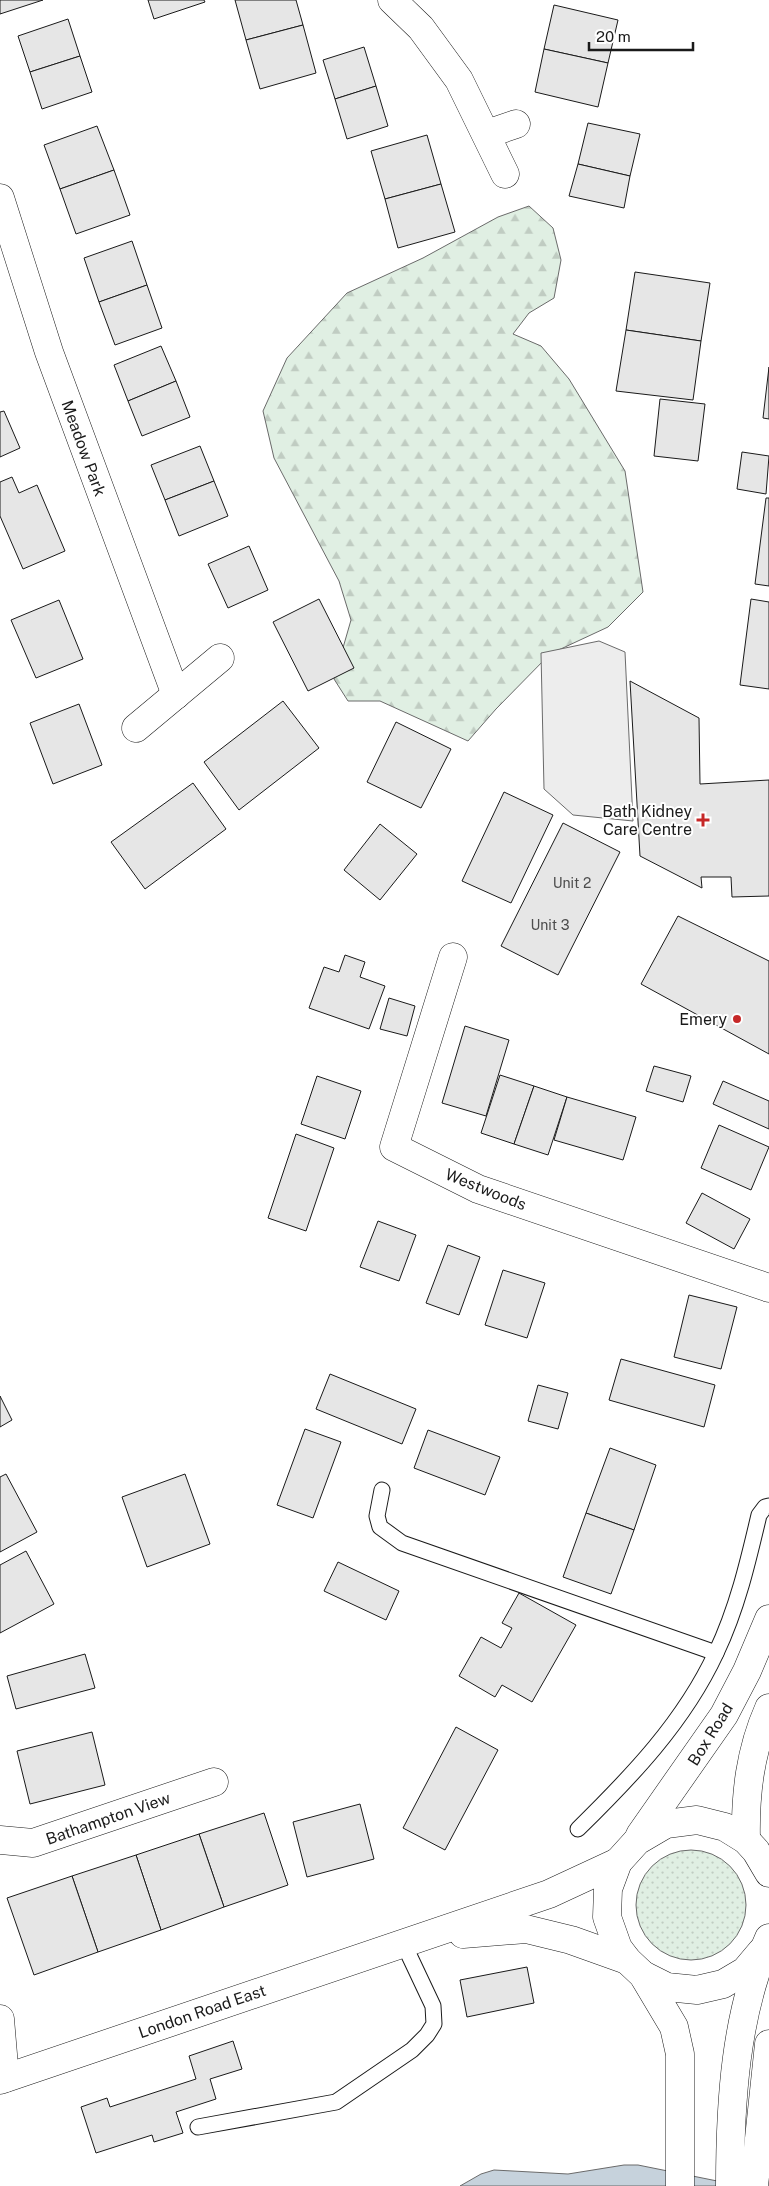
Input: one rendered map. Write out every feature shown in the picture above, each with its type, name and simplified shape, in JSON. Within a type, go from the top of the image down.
[{"type":"main road","points":[[392,0],[421,28],[459,80],[505,174]]},
{"type":"main road","points":[[487,134],[516,124]]},
{"type":"main road","name":"Meadow Park","points":[[0,198],[48,352],[176,695]]},
{"type":"main road","points":[[136,728],[220,658]]},
{"type":"main road","name":"Westwoods","points":[[454,957],[394,1147],[478,1189],[769,1288]]},
{"type":"main road","name":"Box Road","points":[[636,1841],[724,1715],[747,1671],[769,1618]]},
{"type":"main road","points":[[760,1854],[746,1809],[750,1768],[761,1726],[769,1708]]},
{"type":"main road","name":"Bathampton View","points":[[0,1840],[33,1843],[214,1782]]},
{"type":"main road","points":[[680,2186],[680,2054],[674,2027],[635,1968],[618,1948],[607,1917],[608,1889],[618,1862],[636,1841],[666,1824],[698,1820],[725,1828],[760,1854]]},
{"type":"main road","name":"London Road East","points":[[2,2079],[406,1947],[549,1894],[618,1862]]},
{"type":"main road","name":"London Road East","points":[[406,1947],[485,1931],[526,1930],[571,1940],[635,1968],[667,1987],[696,1990],[723,1984],[745,1971],[767,1943]]},
{"type":"main road","points":[[730,2186],[737,2059],[748,1999],[767,1943]]},
{"type":"main road","points":[[0,2019],[2,2079]]},
{"type":"main road","points":[[754,2186],[768,2048]]},
{"type":"lane","points":[[382,1490],[377,1516],[380,1527],[402,1543],[716,1652]]},
{"type":"lane","points":[[578,1829],[629,1779],[681,1714],[716,1652],[742,1584],[759,1515],[765,1507],[769,1506]]},
{"type":"lane","points":[[198,2127],[336,2102],[412,2050],[427,2035],[434,2024],[433,2006],[406,1947]]},
{"type":"green space","points":[[529,206],[553,228],[561,260],[554,298],[529,313],[513,334],[541,346],[569,379],[625,471],[643,592],[608,627],[550,654],[496,709],[468,741],[380,701],[348,701],[334,679],[351,620],[339,581],[274,458],[263,411],[287,358],[347,293],[423,258],[498,217]]},
{"type":"green space","points":[[691,1850],[712,1854],[730,1866],[742,1884],[746,1905],[742,1926],[730,1944],[712,1956],[691,1960],[670,1956],[652,1944],[640,1926],[636,1905],[640,1884],[652,1866],[670,1854]]},
{"type":"shaded area","points":[[599,641],[625,652],[633,821],[573,815],[544,789],[541,653]]},
{"type":"shaded area","points":[[624,2165],[638,2165],[742,2186],[460,2186],[481,2174],[494,2170],[568,2174]]},
{"type":"building","points":[[0,0],[43,0],[0,14]]},
{"type":"building","points":[[148,0],[204,0],[205,2],[154,19]]},
{"type":"building","points":[[235,0],[296,0],[303,25],[246,40]]},
{"type":"building","points":[[554,5],[618,20],[608,63],[544,49]]},
{"type":"building","points":[[68,19],[80,56],[30,72],[18,36]]},
{"type":"building","points":[[303,25],[316,73],[260,89],[246,40]]},
{"type":"building","points":[[364,47],[376,86],[335,99],[323,60]]},
{"type":"building","points":[[544,49],[608,63],[598,107],[535,92]]},
{"type":"building","points":[[80,56],[92,92],[42,109],[30,72]]},
{"type":"building","points":[[376,86],[388,126],[347,139],[335,99]]},
{"type":"building","points":[[588,123],[640,134],[630,176],[578,164]]},
{"type":"building","points":[[97,126],[114,170],[60,189],[44,145]]},
{"type":"building","points":[[427,135],[441,184],[385,199],[371,151]]},
{"type":"building","points":[[578,164],[630,176],[624,208],[569,196]]},
{"type":"building","points":[[114,170],[130,215],[76,234],[60,189]]},
{"type":"building","points":[[441,184],[455,232],[398,248],[385,199]]},
{"type":"building","points":[[132,241],[147,285],[99,302],[84,258]]},
{"type":"building","points":[[635,272],[710,283],[701,341],[626,330]]},
{"type":"building","points":[[147,285],[162,328],[115,345],[99,302]]},
{"type":"building","points":[[626,330],[701,341],[693,400],[616,391]]},
{"type":"building","points":[[161,346],[176,381],[128,401],[114,365]]},
{"type":"building","points":[[769,367],[769,419],[763,418]]},
{"type":"building","points":[[176,381],[190,417],[142,436],[128,401]]},
{"type":"building","points":[[660,399],[705,404],[698,461],[654,456]]},
{"type":"building","points":[[4,411],[20,448],[0,457],[0,412]]},
{"type":"building","points":[[200,446],[214,481],[165,500],[151,465]]},
{"type":"building","points":[[742,452],[769,456],[766,494],[737,489]]},
{"type":"building","points":[[12,477],[19,493],[37,485],[65,551],[23,569],[0,516],[0,482]]},
{"type":"building","points":[[214,481],[228,516],[179,536],[165,500]]},
{"type":"building","points":[[766,498],[769,498],[769,586],[755,584]]},
{"type":"building","points":[[249,546],[268,590],[228,608],[208,564]]},
{"type":"building","points":[[319,599],[354,668],[308,691],[273,622]]},
{"type":"building","points":[[751,599],[769,602],[769,689],[740,685]]},
{"type":"building","points":[[59,600],[83,659],[36,678],[11,620]]},
{"type":"building","name":"Bath Kidney Care Centre","points":[[630,681],[699,718],[700,784],[769,780],[769,896],[732,897],[731,877],[701,877],[702,888],[640,856]]},
{"type":"building","points":[[283,701],[319,748],[239,810],[204,762]]},
{"type":"building","points":[[79,704],[102,765],[53,784],[30,723]]},
{"type":"building","points":[[396,722],[451,749],[421,808],[367,782]]},
{"type":"building","points":[[193,783],[226,829],[145,889],[111,842]]},
{"type":"building","points":[[504,792],[553,815],[511,903],[462,881]]},
{"type":"building","points":[[563,823],[620,852],[558,975],[501,946]]},
{"type":"building","points":[[380,824],[417,854],[380,900],[344,870]]},
{"type":"building","name":"Emery","points":[[678,916],[769,961],[769,1054],[641,984]]},
{"type":"building","points":[[345,955],[365,962],[360,977],[385,986],[369,1029],[309,1008],[324,967],[339,972]]},
{"type":"building","points":[[389,998],[415,1006],[407,1036],[380,1029]]},
{"type":"building","points":[[465,1026],[509,1040],[486,1116],[442,1103]]},
{"type":"building","points":[[654,1066],[691,1076],[683,1102],[646,1091]]},
{"type":"building","points":[[500,1075],[534,1086],[514,1144],[481,1133]]},
{"type":"building","points":[[317,1076],[361,1091],[345,1139],[301,1124]]},
{"type":"building","points":[[723,1081],[769,1101],[769,1129],[713,1104]]},
{"type":"building","points":[[534,1086],[567,1097],[548,1155],[514,1144]]},
{"type":"building","points":[[567,1097],[636,1117],[623,1160],[554,1140]]},
{"type":"building","points":[[719,1125],[769,1147],[751,1190],[701,1168]]},
{"type":"building","points":[[296,1134],[334,1148],[306,1231],[268,1218]]},
{"type":"building","points":[[702,1193],[750,1219],[734,1249],[686,1223]]},
{"type":"building","points":[[378,1221],[416,1235],[399,1281],[360,1267]]},
{"type":"building","points":[[448,1245],[480,1257],[459,1315],[426,1303]]},
{"type":"building","points":[[503,1270],[545,1283],[527,1338],[485,1325]]},
{"type":"building","points":[[689,1295],[737,1307],[721,1369],[674,1357]]},
{"type":"building","points":[[621,1359],[715,1385],[704,1427],[609,1400]]},
{"type":"building","points":[[330,1374],[416,1409],[402,1444],[316,1409]]},
{"type":"building","points":[[538,1385],[568,1393],[558,1429],[528,1421]]},
{"type":"building","points":[[0,1396],[12,1420],[0,1427]]},
{"type":"building","points":[[305,1429],[341,1442],[313,1518],[277,1505]]},
{"type":"building","points":[[428,1430],[500,1457],[485,1495],[414,1468]]},
{"type":"building","points":[[610,1448],[656,1465],[634,1530],[586,1513]]},
{"type":"building","points":[[6,1474],[37,1532],[0,1552],[0,1477]]},
{"type":"building","points":[[185,1474],[210,1544],[147,1567],[122,1497]]},
{"type":"building","points":[[586,1513],[634,1530],[611,1594],[563,1577]]},
{"type":"building","points":[[26,1551],[54,1604],[0,1633],[0,1565]]},
{"type":"building","points":[[338,1562],[399,1591],[386,1620],[324,1591]]},
{"type":"building","points":[[519,1593],[576,1625],[532,1702],[502,1685],[495,1697],[459,1676],[481,1637],[501,1648],[512,1628],[502,1623]]},
{"type":"building","points":[[85,1654],[95,1688],[16,1709],[7,1676]]},
{"type":"building","points":[[456,1727],[498,1750],[445,1850],[403,1828]]},
{"type":"building","points":[[92,1732],[105,1785],[30,1804],[17,1751]]},
{"type":"building","points":[[360,1804],[374,1859],[307,1877],[293,1822]]},
{"type":"building","points":[[264,1813],[288,1885],[224,1907],[199,1834]]},
{"type":"building","points":[[199,1834],[224,1907],[161,1930],[136,1855]]},
{"type":"building","points":[[136,1855],[161,1930],[98,1952],[72,1876]]},
{"type":"building","points":[[72,1876],[98,1952],[34,1975],[7,1898]]},
{"type":"building","points":[[527,1967],[534,2003],[467,2017],[460,1980]]},
{"type":"building","points":[[233,2041],[242,2069],[210,2079],[216,2099],[176,2112],[183,2133],[154,2142],[152,2135],[96,2153],[81,2107],[107,2098],[110,2107],[196,2079],[189,2056]]},
{"type":"place","name":"Bath Kidney Care Centre","points":[[703,820]]},
{"type":"place","name":"Emery","points":[[737,1019]]}]
